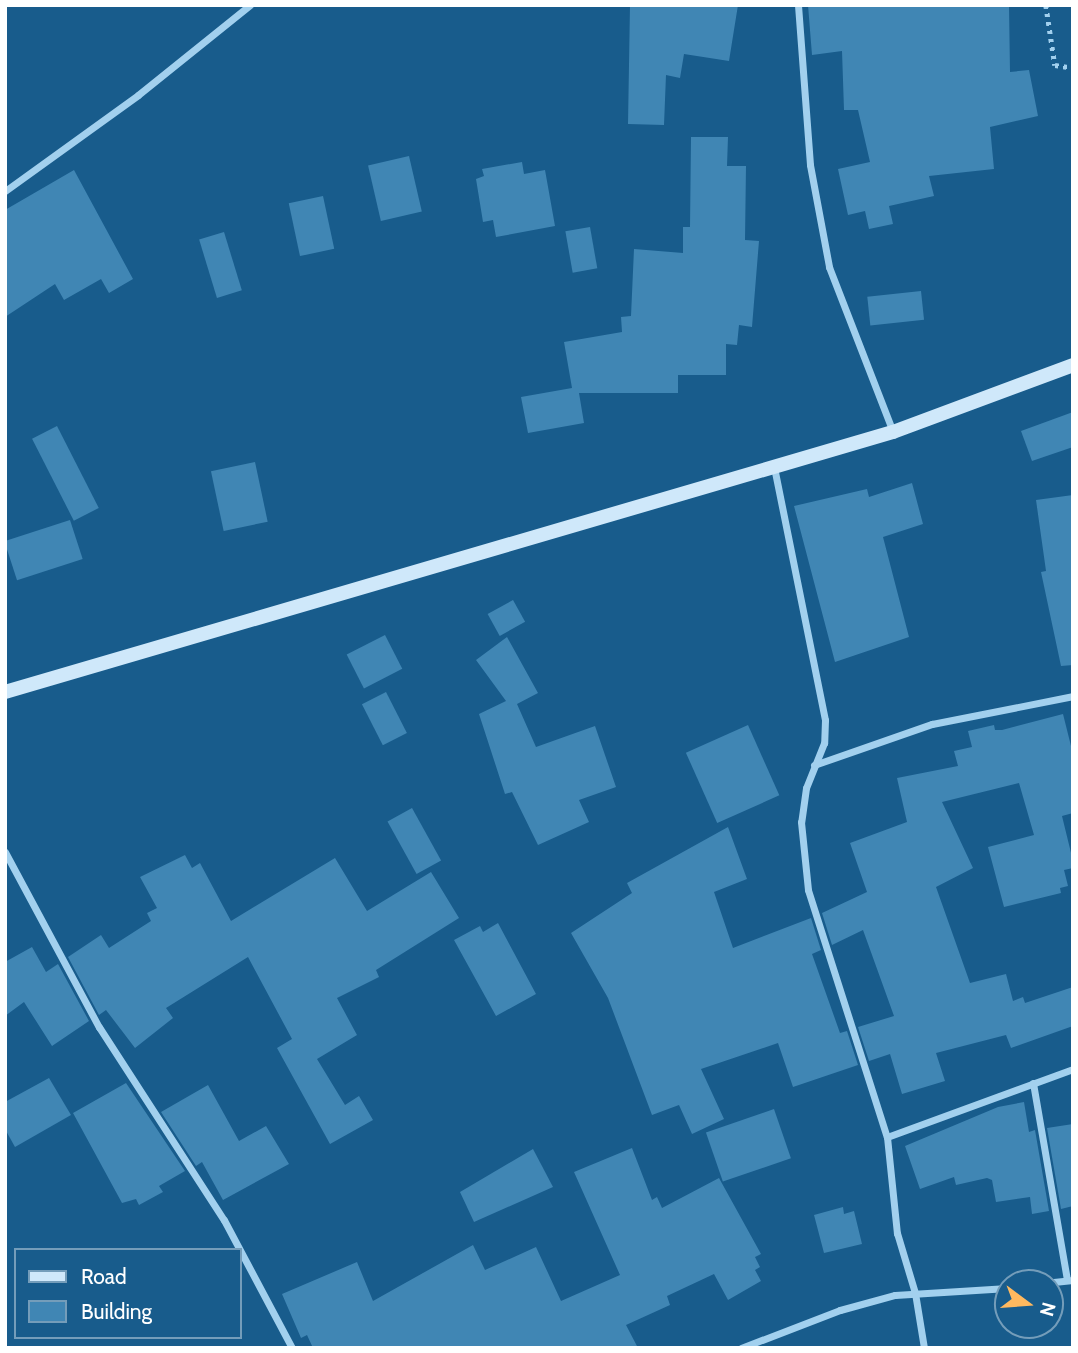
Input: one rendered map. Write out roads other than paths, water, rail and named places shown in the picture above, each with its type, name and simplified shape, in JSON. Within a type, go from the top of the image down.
[{"type":"main road","points":[[5,692],[893,432],[1073,365]]},
{"type":"street","points":[[5,191],[138,95],[250,5]]},
{"type":"street","points":[[798,5],[810,165],[829,267],[893,432]]},
{"type":"street","points":[[774,466],[825,720],[824,743],[813,765],[801,822],[808,890],[836,989],[887,1137],[897,1233],[915,1293],[924,1348]]},
{"type":"street","points":[[813,765],[898,733],[1073,696]]},
{"type":"street","points":[[5,852],[99,1027],[224,1220],[239,1248]]},
{"type":"street","points":[[887,1137],[1073,1069]]},
{"type":"street","points":[[1033,1083],[1070,1280]]},
{"type":"street","points":[[242,1254],[292,1348]]},
{"type":"street","points":[[741,1348],[841,1310],[915,1293],[950,1295],[994,1290]]}]
